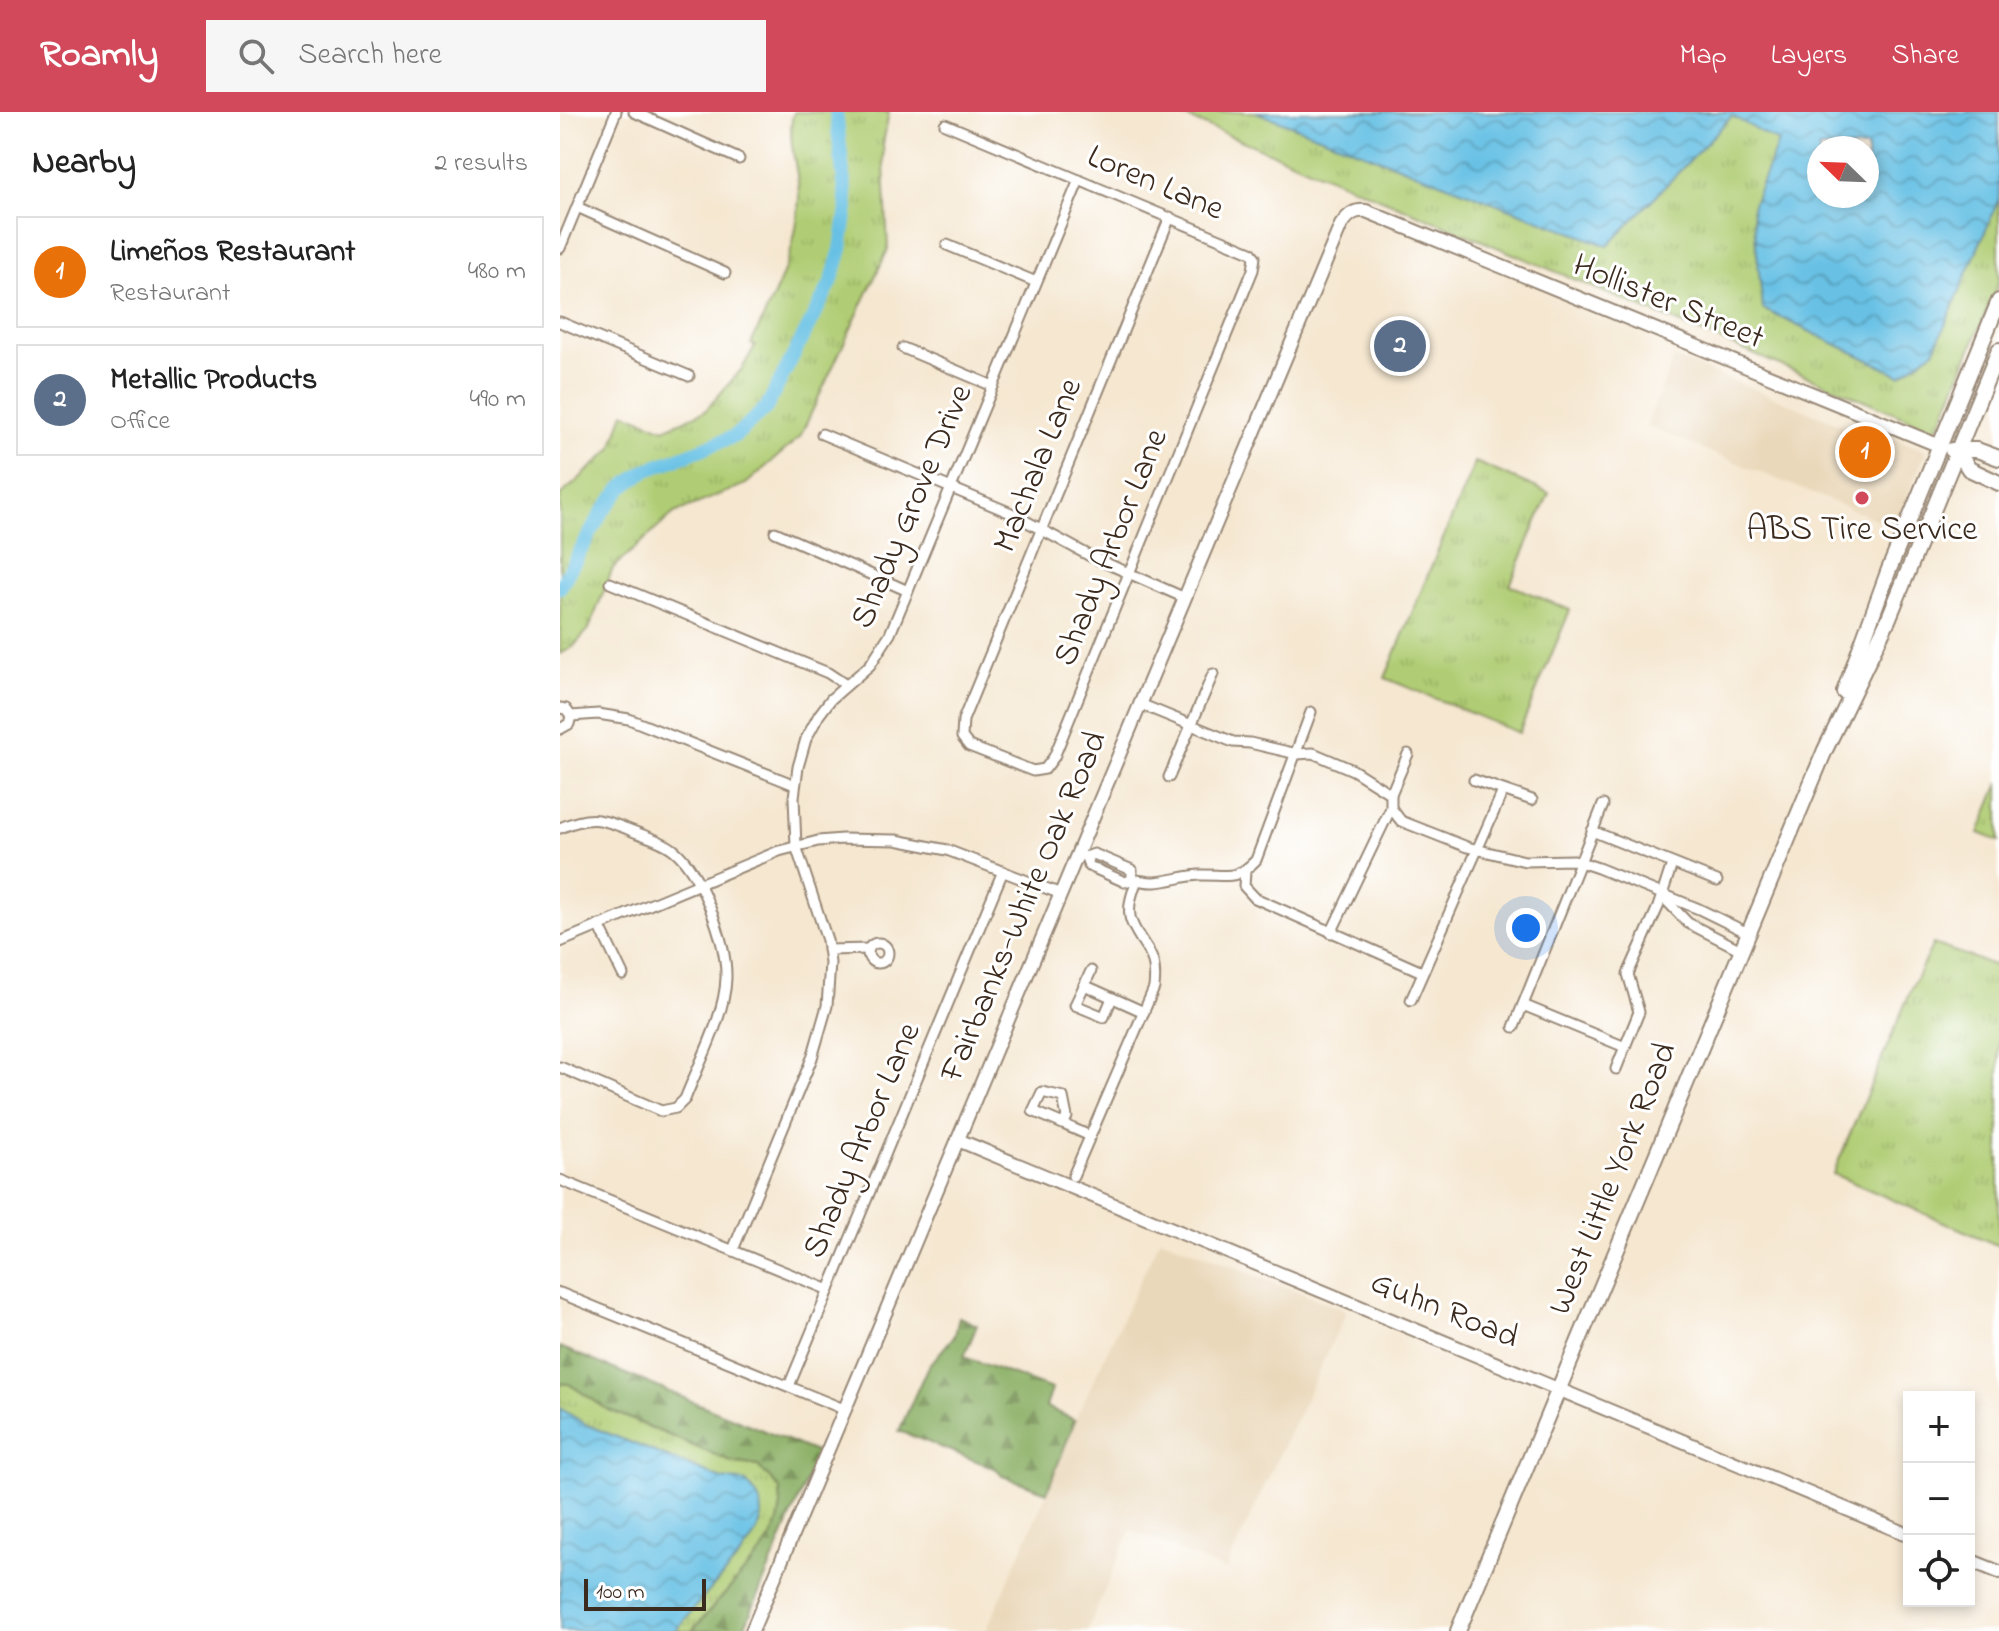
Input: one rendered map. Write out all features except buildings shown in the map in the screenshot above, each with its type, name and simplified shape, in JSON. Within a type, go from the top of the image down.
[{"type":"main road","name":"West Little York Road","points":[[1825,750],[1871,614],[1999,301]]},
{"type":"main road","name":"West Little York Road","points":[[1458,1631],[1825,750],[1888,620],[1999,350]]},
{"type":"main road","name":"Hollister Street","points":[[1940,446],[1958,452],[1977,450],[1999,458]]},
{"type":"main road","name":"Hollister Street","points":[[1958,452],[1969,469],[1999,483]]},
{"type":"street","points":[[560,248],[616,112]]},
{"type":"street","points":[[634,112],[739,159]]},
{"type":"street","name":"Loren Lane","points":[[945,124],[1170,217],[1251,252],[1255,257]]},
{"type":"street","name":"Shady Grove Drive","points":[[733,1250],[819,1039],[829,985],[828,950],[821,917],[796,846],[794,819],[798,767],[811,727],[825,706],[870,665],[890,634],[1079,180]]},
{"type":"street","points":[[577,207],[725,273]]},
{"type":"street","name":"Hollister Street","points":[[1356,210],[1366,211],[1940,446]]},
{"type":"street","name":"Fairbanks-White Oak Road","points":[[752,1631],[1061,894],[1082,855],[1140,704],[1341,225],[1356,210]]},
{"type":"street","name":"Machala Lane","points":[[962,737],[963,720],[1170,217]]},
{"type":"street","points":[[947,245],[1036,282]]},
{"type":"street","name":"Shady Arbor Lane","points":[[962,737],[969,746],[1027,769],[1045,769],[1054,757],[1248,285],[1255,257]]},
{"type":"street","points":[[560,322],[689,376]]},
{"type":"street","points":[[903,348],[993,386]]},
{"type":"street","points":[[822,434],[1011,513],[1129,575],[1185,598]]},
{"type":"street","points":[[775,532],[908,591]]},
{"type":"street","points":[[610,583],[828,673],[846,685]]},
{"type":"street","points":[[1169,777],[1213,674]]},
{"type":"street","points":[[1140,704],[1233,742],[1297,754],[1313,753],[1339,763],[1391,794]]},
{"type":"street","points":[[560,708],[566,709],[571,716],[569,724],[560,729]]},
{"type":"street","points":[[1134,879],[1153,883],[1197,875],[1231,877],[1245,872],[1256,860],[1311,712]]},
{"type":"street","points":[[571,716],[598,714],[629,719],[795,785]]},
{"type":"street","points":[[1331,933],[1391,808],[1391,794],[1408,754]]},
{"type":"street","points":[[1474,780],[1532,800]]},
{"type":"street","points":[[1411,1000],[1503,791]]},
{"type":"street","points":[[1514,1027],[1603,805]]},
{"type":"street","points":[[1391,808],[1401,821],[1478,850],[1525,861],[1581,862],[1748,933]]},
{"type":"street","points":[[560,828],[583,820],[599,819],[660,842],[681,857],[698,883],[721,943],[726,981],[720,1009],[685,1099],[676,1108],[661,1111],[560,1067]]},
{"type":"street","points":[[1592,831],[1717,881]]},
{"type":"street","points":[[560,942],[698,883],[796,846],[842,839],[896,840],[947,850],[1061,894]]},
{"type":"street","points":[[1073,1176],[1154,988],[1155,977],[1153,956],[1130,921],[1132,870],[1094,854],[1082,855]]},
{"type":"street","points":[[1616,1069],[1639,1012],[1628,974],[1658,907],[1660,893],[1672,864]]},
{"type":"street","name":"Shady Arbor Lane","points":[[789,1386],[1003,871]]},
{"type":"street","points":[[1245,872],[1244,886],[1255,898],[1422,972]]},
{"type":"street","points":[[1660,893],[1688,923],[1741,950]]},
{"type":"street","points":[[599,925],[623,975]]},
{"type":"street","points":[[828,950],[869,949]]},
{"type":"street","points":[[1091,971],[1075,1005],[1104,1017],[1112,998]]},
{"type":"street","points":[[1084,985],[1144,1012]]},
{"type":"street","points":[[1523,1005],[1625,1047]]},
{"type":"street","points":[[1063,1124],[1090,1136]]},
{"type":"street","name":"Guhn Road","points":[[958,1140],[1903,1532]]},
{"type":"street","points":[[560,1180],[829,1290]]},
{"type":"street","points":[[560,1293],[846,1410]]},
{"type":"street","points":[[1975,1562],[1999,1572]]},
{"type":"shaded area","points":[[1674,357],[1864,434],[1868,427],[1926,451],[1895,527],[1646,426]]},
{"type":"shaded area","points":[[1160,1238],[1347,1311],[1225,1570],[1131,1530],[1087,1631],[986,1631],[1075,1420]]},
{"type":"green space","points":[[794,112],[889,112],[883,144],[888,249],[800,437],[746,484],[674,513],[613,568],[589,629],[573,647],[560,654],[560,496],[612,449],[624,412],[664,429],[705,411],[742,369],[755,346],[751,344],[783,273],[798,218],[799,187],[791,133]]},
{"type":"green space","points":[[1173,112],[1999,112],[1999,281],[1939,426],[1933,429]]},
{"type":"green space","points":[[1475,462],[1549,493],[1510,585],[1570,610],[1519,733],[1385,678]]},
{"type":"green space","points":[[1999,783],[1999,841],[1979,833]]},
{"type":"green space","points":[[1933,944],[1999,967],[1999,1246],[1833,1174]]},
{"type":"green space","points":[[959,1317],[977,1325],[964,1357],[1052,1389],[1046,1407],[1075,1420],[1047,1492],[899,1431],[927,1368],[955,1335]]},
{"type":"green space","points":[[560,1347],[818,1453],[743,1631],[692,1631],[771,1538],[781,1506],[780,1489],[758,1466],[732,1462],[607,1409],[569,1384],[560,1383]]},
{"type":"green space","points":[[560,1383],[569,1384],[607,1409],[731,1462],[758,1466],[780,1489],[781,1506],[771,1538],[692,1631],[560,1631]]},
{"type":"water","points":[[1256,112],[1999,112],[1999,199],[1934,351],[1900,375],[1763,309],[1752,207],[1778,142],[1732,116],[1608,246]]},
{"type":"water","points":[[560,1408],[587,1425],[722,1479],[746,1482],[759,1499],[762,1515],[756,1533],[676,1631],[560,1631]]},
{"type":"waterway","points":[[560,587],[603,511],[622,488],[645,471],[735,436],[766,408],[831,283],[841,249],[847,208],[836,112]]},
{"type":"place","name":"Metallic Products","points":[[1400,346]]},
{"type":"place","name":"Limeños Restaurant","points":[[1865,452]]},
{"type":"place","name":"ABS Tire Service","points":[[1862,498]]}]
